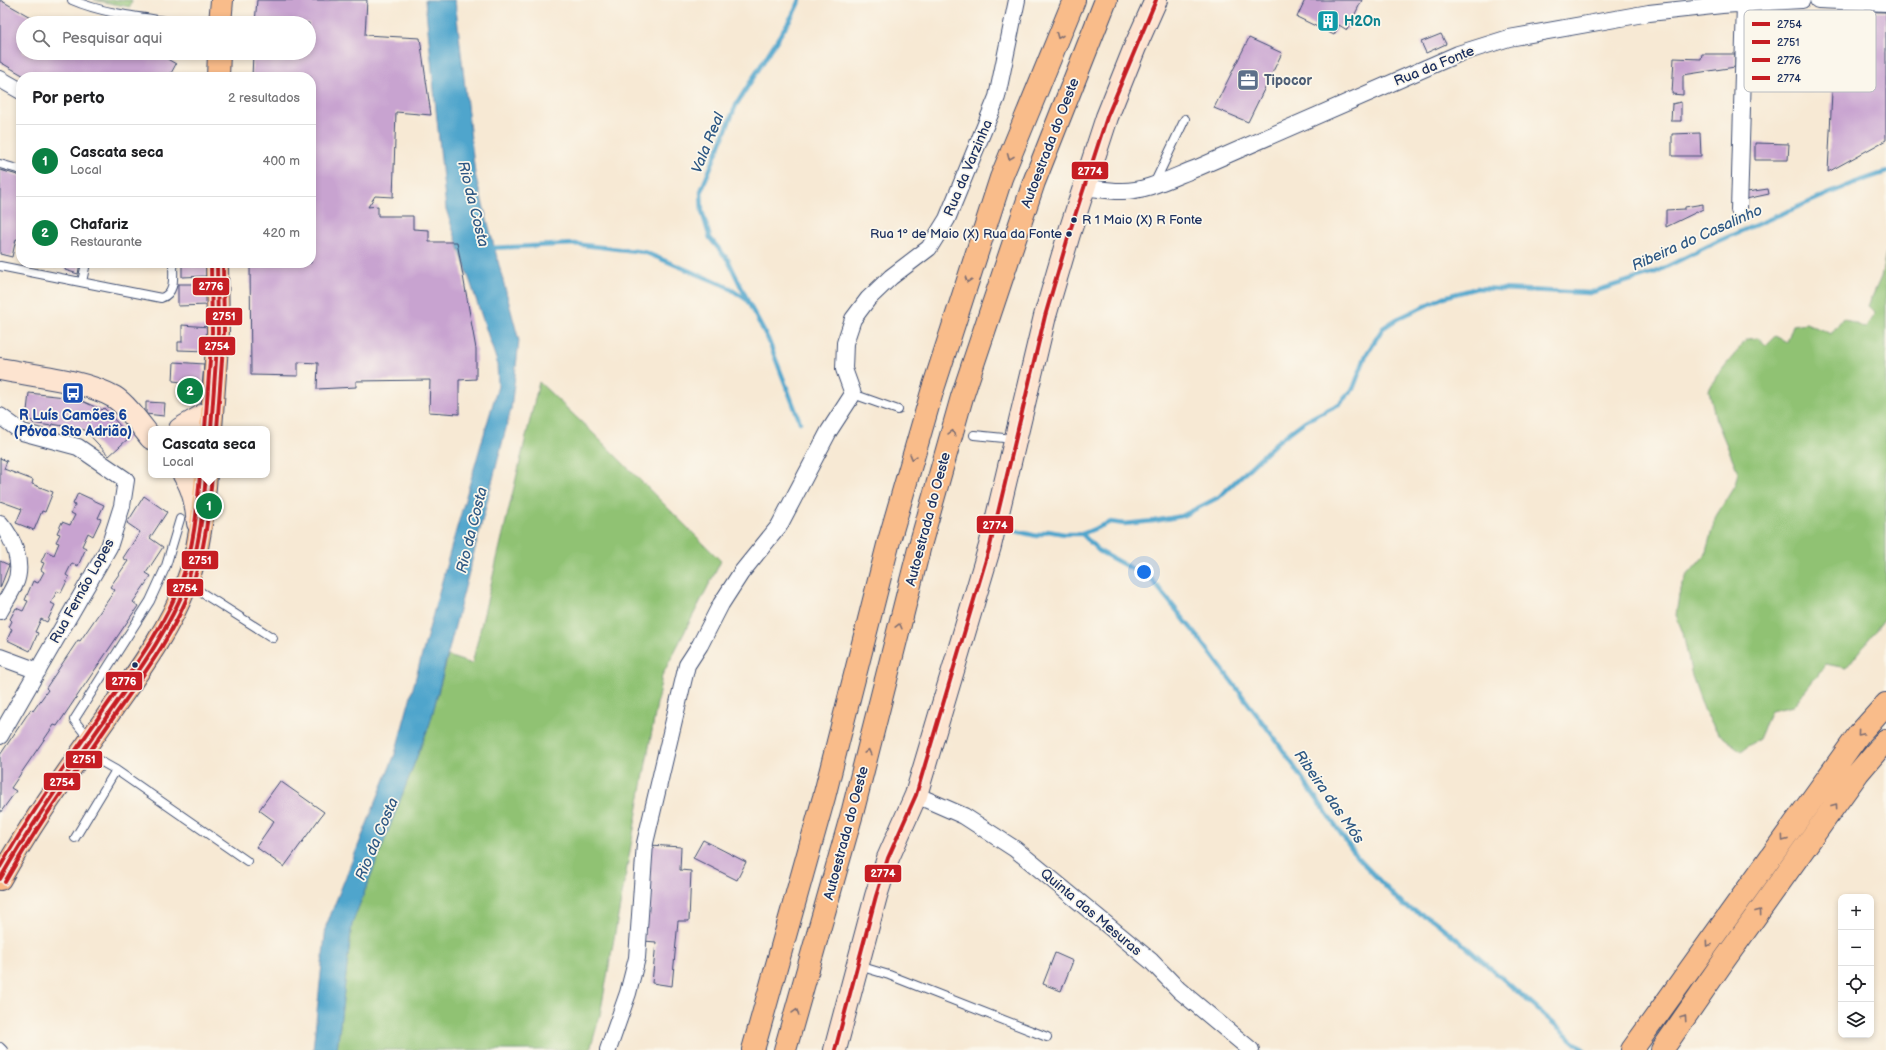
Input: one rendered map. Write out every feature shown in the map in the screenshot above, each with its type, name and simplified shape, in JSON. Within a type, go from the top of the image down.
[{"type":"main road","points":[[221,16],[222,0]]},
{"type":"main road","points":[[753,1050],[824,797],[889,541],[932,392],[1001,178],[1074,0]]},
{"type":"main road","name":"Autoestrada do Oeste","points":[[785,1050],[853,810],[919,549],[962,397],[1034,182],[1106,0]]},
{"type":"main road","points":[[218,72],[219,60]]},
{"type":"main road","points":[[212,420],[218,332],[217,268]]},
{"type":"main road","points":[[0,879],[37,820],[158,641],[187,583],[200,534],[206,478]]},
{"type":"main road","points":[[1632,1050],[1859,734],[1886,704]]},
{"type":"main road","points":[[1662,1050],[1729,953],[1858,773],[1886,740]]},
{"type":"street","name":"Rua da Varzinha","points":[[853,394],[844,368],[845,343],[853,318],[868,299],[891,278],[929,248],[948,219],[997,98],[1017,0]]},
{"type":"street","points":[[835,1050],[876,896],[888,858],[916,795],[990,546],[1014,440],[1047,308],[1083,187],[1107,117],[1135,47],[1156,0]]},
{"type":"street","name":"Rua da Fonte","points":[[1083,187],[1120,191],[1136,190],[1154,184],[1197,168],[1458,54],[1508,38],[1649,13],[1802,0]]},
{"type":"street","points":[[1818,0],[1886,3]]},
{"type":"street","points":[[1745,4],[1745,10]]},
{"type":"street","points":[[1739,210],[1744,38]]},
{"type":"street","points":[[0,79],[16,88]]},
{"type":"street","points":[[0,370],[88,386],[115,398],[145,430]]},
{"type":"street","points":[[608,1050],[628,993],[637,958],[645,843],[687,665],[700,645],[721,604],[741,573],[779,526],[829,431],[853,394]]},
{"type":"street","name":"Rua Fernão Lopes","points":[[0,416],[22,432],[78,447],[126,480],[122,506],[109,547],[0,736]]},
{"type":"street","points":[[191,426],[212,420]]},
{"type":"street","points":[[186,478],[190,483],[194,496],[200,534]]},
{"type":"street","points":[[0,523],[9,533],[14,544],[18,561],[16,582],[0,611]]},
{"type":"street","points":[[0,657],[38,671]]},
{"type":"street","name":"Quinta das Mesuras","points":[[916,795],[964,816],[1015,848],[1151,961],[1179,990],[1252,1050]]},
{"type":"lane","points":[[72,0],[82,4],[135,16]]},
{"type":"lane","points":[[1154,184],[1185,119]]},
{"type":"lane","points":[[0,164],[16,169]]},
{"type":"lane","points":[[0,266],[161,298],[167,296],[172,290],[173,268]]},
{"type":"lane","points":[[82,282],[85,268]]},
{"type":"lane","points":[[853,394],[898,410]]},
{"type":"lane","points":[[974,435],[1014,440]]},
{"type":"lane","points":[[180,519],[166,566],[150,601],[74,720],[87,746],[116,770],[247,861]]},
{"type":"lane","points":[[187,583],[273,638]]},
{"type":"lane","points":[[75,838],[116,770]]},
{"type":"lane","points":[[858,965],[889,975],[1047,1036]]},
{"type":"green space","points":[[94,0],[132,0],[130,7]]},
{"type":"green space","points":[[1886,253],[1886,617],[1846,668],[1826,664],[1793,706],[1771,711],[1759,739],[1741,751],[1718,733],[1705,712],[1692,676],[1683,633],[1676,615],[1679,595],[1686,577],[1705,555],[1716,516],[1735,485],[1738,472],[1715,417],[1709,390],[1716,377],[1747,339],[1758,338],[1766,345],[1775,336],[1787,342],[1793,325],[1806,323],[1831,334],[1843,318],[1865,328],[1875,313],[1868,306],[1881,277]]},
{"type":"green space","points":[[539,382],[594,434],[721,561],[662,676],[600,1015],[590,1050],[337,1050],[352,924],[430,723],[448,656],[472,664]]},
{"type":"water","name":"Rio da Costa","points":[[425,0],[455,0],[475,174],[519,341],[511,409],[430,723],[352,924],[337,1050],[313,1050],[326,926],[395,754],[451,548],[498,386],[497,362],[446,209]]},
{"type":"building","points":[[0,0],[29,16],[16,16],[16,60],[169,60],[176,64],[172,72],[17,72],[0,62]]},
{"type":"building","points":[[257,0],[367,0],[365,35],[420,38],[431,115],[396,112],[393,197],[375,196],[368,207],[378,206],[378,216],[413,216],[413,229],[429,230],[429,242],[457,242],[476,349],[476,379],[459,380],[459,414],[429,412],[430,380],[356,381],[356,387],[317,389],[318,363],[298,362],[298,376],[251,375],[250,268],[316,268],[316,72],[252,72],[253,60],[316,60],[316,16],[256,16]]},
{"type":"building","name":"H2On","points":[[1305,0],[1362,0],[1347,30],[1339,25],[1334,35],[1297,17]]},
{"type":"building","points":[[1876,12],[1886,12],[1886,140],[1828,172],[1832,92],[1876,92]]},
{"type":"building","points":[[1441,34],[1446,44],[1426,53],[1421,42]]},
{"type":"building","name":"Tipocor","points":[[1249,38],[1282,53],[1248,122],[1214,108]]},
{"type":"building","points":[[1702,54],[1735,54],[1735,67],[1683,75],[1683,95],[1672,94],[1674,58],[1701,59]]},
{"type":"building","points":[[1681,102],[1681,121],[1671,121],[1672,104]]},
{"type":"building","points":[[1700,133],[1701,156],[1672,156],[1672,134]]},
{"type":"building","points":[[1755,143],[1789,144],[1788,160],[1755,160]]},
{"type":"building","points":[[0,170],[16,175],[16,239],[12,257],[0,254]]},
{"type":"building","points":[[1768,189],[1769,194],[1746,199],[1747,192]]},
{"type":"building","points":[[1703,204],[1703,209],[1666,227],[1666,210],[1685,209],[1685,207]]},
{"type":"building","points":[[65,268],[79,268],[78,274],[65,270]]},
{"type":"building","points":[[182,268],[207,268],[207,276],[182,277]]},
{"type":"building","points":[[178,284],[208,284],[209,305],[178,306]]},
{"type":"building","points":[[182,325],[209,327],[208,351],[178,350],[178,342],[182,342]]},
{"type":"building","points":[[174,362],[204,364],[201,398],[181,396],[182,382],[173,381]]},
{"type":"building","points":[[29,393],[83,399],[82,401],[102,410],[104,408],[130,437],[109,456],[85,430],[52,424],[51,426],[33,423],[33,421],[26,420]]},
{"type":"building","points":[[146,402],[165,403],[164,416],[146,414]]},
{"type":"building","points":[[0,458],[7,461],[4,469],[33,480],[32,484],[53,492],[45,512],[42,511],[34,530],[16,523],[22,509],[0,501]]},
{"type":"building","points":[[78,493],[104,505],[98,518],[101,519],[93,536],[88,533],[82,546],[86,548],[78,566],[72,563],[66,575],[69,577],[61,593],[57,591],[51,603],[55,605],[47,622],[41,619],[35,632],[38,633],[30,651],[7,640],[12,629],[9,627],[12,621],[10,619],[16,608],[23,611],[28,601],[25,600],[33,581],[38,583],[44,572],[41,570],[44,563],[41,562],[46,551],[54,555],[59,543],[56,542],[60,534],[57,533],[62,522],[70,525],[75,515],[71,513]]},
{"type":"building","points":[[144,496],[167,512],[150,538],[163,547],[146,573],[151,576],[133,602],[138,606],[57,726],[54,725],[11,788],[16,791],[0,813],[0,755],[31,709],[33,711],[48,690],[46,688],[78,640],[80,641],[115,590],[110,587],[128,561],[123,558],[140,532],[127,523]]},
{"type":"building","points":[[0,561],[9,565],[0,588]]},
{"type":"building","points":[[280,781],[324,812],[284,867],[256,847],[274,821],[259,810]]},
{"type":"building","points":[[703,840],[746,862],[737,880],[693,858]]},
{"type":"building","points":[[649,845],[681,847],[680,870],[691,871],[689,921],[678,921],[672,986],[652,983],[656,942],[644,941]]},
{"type":"building","points":[[1055,953],[1073,961],[1061,991],[1043,984]]},
{"type":"waterway","name":"Vala Real","points":[[747,299],[728,260],[710,238],[702,211],[701,191],[736,105],[792,16],[800,0]]},
{"type":"waterway","name":"Ribeira do Casalinho","points":[[1007,529],[1037,536],[1048,531],[1064,534],[1082,534],[1111,522],[1124,524],[1182,516],[1219,497],[1277,442],[1305,421],[1339,404],[1353,389],[1366,355],[1383,328],[1397,319],[1444,297],[1477,288],[1589,293],[1654,273],[1718,241],[1854,183],[1886,172]]},
{"type":"waterway","name":"Ribeira do Casalinho","points":[[490,248],[575,244],[644,252],[726,286],[747,300],[768,339],[800,422]]},
{"type":"waterway","name":"Ribeira das Mós","points":[[1082,534],[1099,551],[1152,580],[1199,638],[1275,739],[1357,857],[1404,906],[1432,919],[1463,944],[1584,1050]]},
{"type":"transit line","name":"2774","points":[[835,1050],[876,896],[888,858],[916,795],[990,546],[1045,316],[1069,234],[1107,117],[1156,0]]},
{"type":"transit line","name":"2776","points":[[205,426],[212,332],[211,268]]},
{"type":"transit line","name":"2754","points":[[211,426],[218,332],[217,268]]},
{"type":"transit line","name":"2751","points":[[217,426],[224,332],[223,268]]},
{"type":"transit line","name":"2776","points":[[0,867],[39,803],[159,629],[181,582],[189,556],[196,515],[200,478]]},
{"type":"transit line","name":"2754","points":[[0,879],[39,815],[142,666],[179,602],[186,585],[197,545],[202,517],[206,478]]},
{"type":"transit line","name":"2751","points":[[5,882],[58,797],[148,669],[177,620],[192,585],[200,558],[208,517],[212,478]]},
{"type":"place","name":"H2On","points":[[1328,21]]},
{"type":"place","name":"Tipocor","points":[[1248,80]]},
{"type":"place","name":"R 1 Maio (X) R Fonte","points":[[1074,220]]},
{"type":"place","name":"Rua 1º de Maio (X) Rua da Fonte","points":[[1069,234]]},
{"type":"place","name":"Chafariz","points":[[190,391]]},
{"type":"place","name":"R Luís Camões 6 (Póvoa Sto Adrião)","points":[[73,393]]},
{"type":"place","name":"Cascata seca","points":[[209,506]]}]
